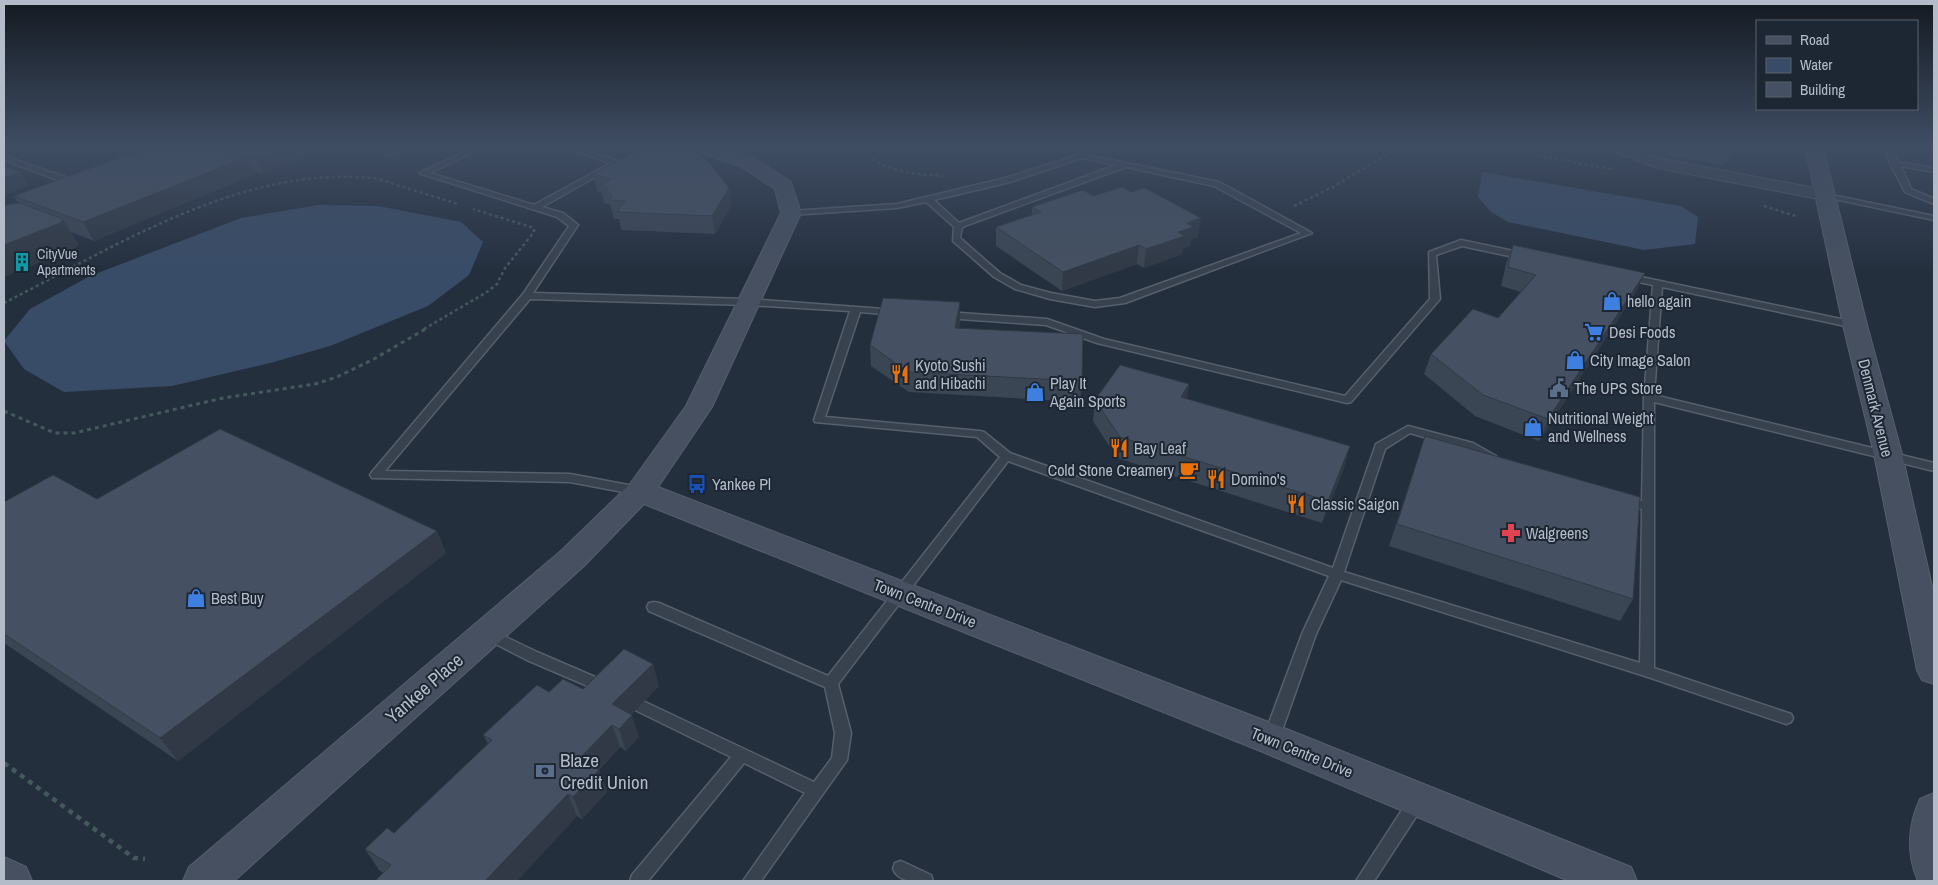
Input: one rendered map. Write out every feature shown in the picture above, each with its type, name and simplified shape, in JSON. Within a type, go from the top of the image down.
[{"type":"street","points":[[48,193],[60,188]]},
{"type":"street","points":[[640,491],[699,407],[788,222],[790,213],[785,188]]},
{"type":"street","points":[[1790,188],[1825,195]]},
{"type":"street","name":"Denmark Avenue","points":[[1823,188],[1855,325],[1888,454],[1934,670]]},
{"type":"street","name":"Town Centre Drive","points":[[640,491],[1271,739],[1616,881]]},
{"type":"street","name":"Yankee Place","points":[[204,881],[573,558],[640,491]]},
{"type":"street","points":[[1934,811],[1929,831],[1934,872]]},
{"type":"street","points":[[4,876],[11,881]]},
{"type":"lane","points":[[474,188],[560,214],[574,225],[527,296],[376,475],[570,478],[640,491]]},
{"type":"lane","points":[[536,207],[570,188]]},
{"type":"lane","points":[[790,213],[897,206],[972,188]]},
{"type":"lane","points":[[958,226],[1061,188]]},
{"type":"lane","points":[[958,226],[956,238],[997,275],[1018,287],[1050,296],[1095,304],[1122,301],[1308,233],[1224,188]]},
{"type":"lane","points":[[1907,188],[1934,202]]},
{"type":"lane","points":[[1825,195],[1934,218]]},
{"type":"lane","points":[[928,199],[958,226]]},
{"type":"lane","points":[[932,314],[1047,322],[1100,341],[1348,400],[1435,299],[1432,254],[1461,242],[1536,258]]},
{"type":"lane","points":[[1620,276],[1855,325]]},
{"type":"lane","points":[[1647,671],[1649,396],[1658,284]]},
{"type":"lane","points":[[527,296],[748,302],[904,312]]},
{"type":"lane","points":[[856,309],[819,420],[980,434],[1006,456],[1337,574],[1647,671],[1786,718]]},
{"type":"lane","points":[[1649,396],[1934,467]]},
{"type":"lane","points":[[1271,739],[1309,634],[1337,574],[1380,447],[1408,429],[1469,446],[1504,466]]},
{"type":"lane","points":[[831,683],[1006,456]]},
{"type":"lane","points":[[1620,499],[1648,507]]},
{"type":"lane","points":[[654,607],[831,683]]},
{"type":"lane","points":[[487,633],[532,656],[612,691]]},
{"type":"lane","points":[[751,881],[839,760],[843,733],[831,683]]},
{"type":"lane","points":[[640,706],[816,791]]},
{"type":"lane","points":[[638,881],[742,755]]},
{"type":"lane","points":[[1364,881],[1418,800]]},
{"type":"lane","points":[[901,869],[925,881]]},
{"type":"path","points":[[4,303],[163,222],[215,202],[263,188]]},
{"type":"path","points":[[407,188],[459,204]]},
{"type":"path","points":[[1292,208],[1330,188]]},
{"type":"path","points":[[4,411],[55,433],[74,433],[223,398],[315,384],[356,370],[487,292],[497,284],[505,268],[534,232],[534,228],[467,206]]},
{"type":"path","points":[[4,763],[134,858],[145,859]]},
{"type":"water","points":[[1479,188],[1577,188],[1681,206],[1698,217],[1695,244],[1644,250],[1508,222],[1491,212],[1478,197]]},
{"type":"water","points":[[319,205],[378,206],[461,222],[483,242],[469,275],[428,306],[330,346],[270,363],[172,386],[64,392],[24,369],[4,341],[30,309],[90,276],[241,218]]},
{"type":"building","points":[[35,188],[168,188],[83,222],[14,196]]},
{"type":"building","points":[[606,188],[729,188],[712,216],[617,212],[625,201],[609,200],[612,197]]},
{"type":"building","points":[[1118,188],[1124,188],[1131,192],[1146,188],[1201,218],[1187,223],[1193,227],[1178,232],[1185,236],[1146,249],[1139,245],[1063,272],[996,227],[1041,212],[1032,207],[1083,190],[1093,196]]},
{"type":"building","points":[[20,203],[63,219],[60,223],[4,245],[4,206]]},
{"type":"building","points":[[1513,245],[1645,273],[1548,419],[1483,395],[1431,354],[1473,309],[1498,318],[1536,275],[1508,267]]},
{"type":"building","points":[[883,298],[960,302],[955,328],[1083,334],[1082,381],[908,372],[870,345]]},
{"type":"building","points":[[1120,365],[1189,384],[1181,397],[1350,446],[1328,501],[1120,437],[1095,400]]},
{"type":"building","name":"Best Buy","points":[[220,429],[437,531],[160,738],[4,634],[4,502],[53,475],[97,499]]},
{"type":"building","name":"Walgreens","points":[[1425,436],[1640,497],[1633,599],[1397,524]]},
{"type":"building","name":"Blaze Credit Union","points":[[624,649],[653,664],[612,704],[632,715],[619,729],[612,725],[579,759],[599,770],[573,797],[568,794],[485,881],[375,881],[391,865],[365,849],[387,828],[394,833],[492,740],[483,735],[537,685],[549,692],[563,679],[583,689]]},
{"type":"place","name":"CityVue Apartments","points":[[22,262]]},
{"type":"place","name":"hello again","points":[[1612,301]]},
{"type":"place","name":"Desi Foods","points":[[1594,332]]},
{"type":"place","name":"City Image Salon","points":[[1575,360]]},
{"type":"place","name":"Kyoto Sushi and Hibachi","points":[[900,374]]},
{"type":"place","name":"The UPS Store","points":[[1559,388]]},
{"type":"place","name":"Play It Again Sports","points":[[1035,392]]},
{"type":"place","name":"Nutritional Weight and Wellness","points":[[1533,427]]},
{"type":"place","name":"Bay Leaf","points":[[1119,448]]},
{"type":"place","name":"Cold Stone Creamery","points":[[1189,470]]},
{"type":"place","name":"Domino's","points":[[1216,479]]},
{"type":"place","name":"Yankee Pl","points":[[697,484]]},
{"type":"place","name":"Classic Saigon","points":[[1296,504]]},
{"type":"place","name":"Walgreens","points":[[1511,533]]},
{"type":"place","name":"Best Buy","points":[[196,598]]},
{"type":"place","name":"Blaze Credit Union","points":[[545,771]]}]
